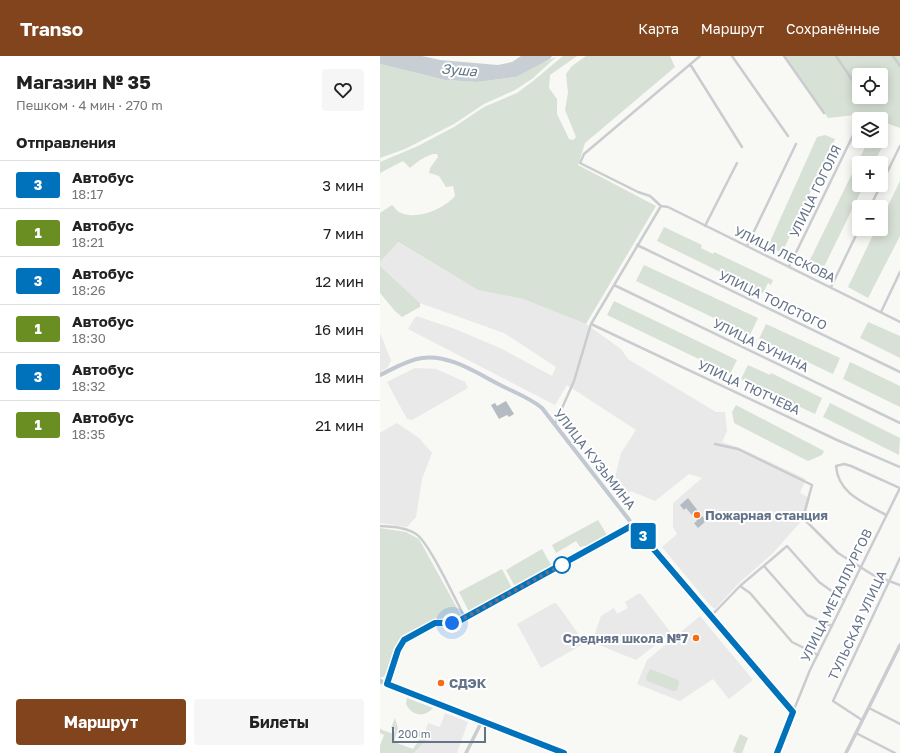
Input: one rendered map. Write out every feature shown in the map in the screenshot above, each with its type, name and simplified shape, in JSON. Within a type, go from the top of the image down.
[{"type":"main road","name":"УЛИЦА КУЗЬМИНА","points":[[380,375],[416,360],[431,358],[444,360],[463,366],[532,401],[542,408],[633,525],[793,712]]},
{"type":"main road","points":[[380,681],[564,753]]},
{"type":"main road","points":[[777,753],[793,712]]},
{"type":"street","points":[[700,56],[690,64],[742,147]]},
{"type":"street","points":[[732,56],[788,136]]},
{"type":"street","points":[[784,56],[824,113]]},
{"type":"street","points":[[836,56],[852,80]]},
{"type":"street","points":[[894,56],[900,66]]},
{"type":"street","name":"УЛИЦА ЛЕСКОВА","points":[[690,64],[584,154],[580,163],[638,192],[650,196],[661,206],[668,207],[900,322]]},
{"type":"street","name":"УЛИЦА ГОГОЛЯ","points":[[789,267],[852,137]]},
{"type":"street","points":[[747,246],[796,144]]},
{"type":"street","points":[[873,200],[900,146]]},
{"type":"street","points":[[705,226],[737,163]]},
{"type":"street","points":[[555,424],[574,381],[591,324],[661,206]]},
{"type":"street","points":[[831,287],[856,236]]},
{"type":"street","name":"УЛИЦА ТОЛСТОГО","points":[[637,245],[900,372]]},
{"type":"street","points":[[881,312],[900,272]]},
{"type":"street","name":"УЛИЦА БУНИНА","points":[[614,285],[900,423]]},
{"type":"street","name":"УЛИЦА ТЮТЧЕВА","points":[[591,324],[837,440],[900,467]]},
{"type":"street","points":[[714,444],[738,449],[812,485],[803,518],[838,553],[873,575],[890,580],[900,585]]},
{"type":"street","points":[[886,515],[853,497],[847,492],[837,478],[836,466],[844,464],[851,466],[900,488]]},
{"type":"street","name":"УЛИЦА МЕТАЛЛУРГОВ","points":[[793,712],[818,654],[900,488]]},
{"type":"street","points":[[387,684],[398,650],[404,640],[435,623],[452,623],[464,618],[633,525]]},
{"type":"street","points":[[380,526],[406,529],[421,538],[464,618]]},
{"type":"street","points":[[711,616],[740,586],[787,546],[819,582],[844,600]]},
{"type":"street","name":"ТУЛЬСКАЯ УЛИЦА","points":[[862,720],[833,701],[900,558]]},
{"type":"street","points":[[764,566],[807,615],[832,626]]},
{"type":"street","points":[[740,586],[750,593],[792,642],[818,654]]},
{"type":"street","points":[[846,753],[900,645]]},
{"type":"street","points":[[868,708],[900,724]]},
{"type":"street","points":[[466,753],[482,721]]},
{"type":"street","points":[[856,733],[895,753]]},
{"type":"shaded area","points":[[563,56],[577,56],[550,75],[549,88],[557,99],[557,114],[569,139],[573,140],[576,137],[565,110],[568,93],[566,74],[572,66],[586,56],[670,56],[675,67],[585,143],[578,165],[656,206],[586,324],[523,299],[478,290],[398,242],[380,262],[380,213],[392,205],[398,211],[406,214],[421,214],[437,209],[455,196],[453,186],[446,187],[439,176],[429,173],[430,168],[438,157],[437,154],[426,156],[410,168],[403,161],[380,173],[380,162],[418,146],[454,127],[484,107],[517,93]]},
{"type":"shaded area","points":[[784,56],[900,56],[900,128],[888,124],[888,112],[852,112],[852,115],[828,118]]},
{"type":"shaded area","points":[[556,57],[532,79],[515,90],[484,104],[454,124],[405,149],[380,158],[380,64],[445,80],[477,82],[516,77],[535,66]]},
{"type":"shaded area","points":[[825,135],[835,139],[782,253],[768,246],[817,137]]},
{"type":"shaded area","points":[[865,148],[882,148],[878,156],[861,156]]},
{"type":"shaded area","points":[[852,174],[852,192],[861,192],[857,200],[852,200],[852,210],[821,273],[807,266]]},
{"type":"shaded area","points":[[900,181],[900,236],[868,298],[848,287],[873,236],[888,236],[888,206]]},
{"type":"shaded area","points":[[664,227],[702,245],[701,248],[713,254],[714,252],[773,280],[771,285],[768,283],[763,293],[657,241]]},
{"type":"shaded area","points":[[397,242],[478,290],[523,299],[586,324],[621,349],[628,359],[716,412],[725,412],[727,431],[722,442],[740,448],[806,479],[800,493],[810,498],[805,517],[772,554],[739,583],[715,609],[710,605],[662,547],[677,534],[673,527],[673,503],[702,478],[689,474],[655,501],[631,491],[629,493],[615,477],[621,453],[636,430],[567,385],[555,405],[408,329],[416,316],[455,329],[502,349],[552,376],[556,367],[504,333],[420,303],[380,266],[380,262]]},
{"type":"shaded area","points":[[644,265],[758,318],[750,335],[636,281]]},
{"type":"shaded area","points":[[380,266],[420,303],[420,307],[402,317],[395,311],[380,293]]},
{"type":"shaded area","points":[[614,301],[737,360],[730,374],[607,315]]},
{"type":"shaded area","points":[[868,322],[900,336],[900,358],[860,338]]},
{"type":"shaded area","points":[[766,324],[840,358],[833,374],[759,339]]},
{"type":"shaded area","points":[[380,333],[391,360],[388,367],[380,372]]},
{"type":"shaded area","points":[[850,362],[900,386],[900,407],[843,379]]},
{"type":"shaded area","points":[[748,365],[770,375],[771,373],[822,398],[815,414],[741,379]]},
{"type":"shaded area","points":[[415,368],[436,369],[465,382],[468,388],[412,420],[407,419],[387,382]]},
{"type":"shaded area","points":[[830,403],[900,438],[899,455],[823,417]]},
{"type":"shaded area","points":[[736,405],[824,451],[822,455],[808,461],[734,423],[732,412]]},
{"type":"shaded area","points":[[397,423],[419,438],[432,453],[422,479],[416,517],[407,527],[380,523],[380,433]]},
{"type":"shaded area","points":[[598,520],[607,535],[593,544],[580,547],[576,541],[556,553],[552,545]]},
{"type":"shaded area","points":[[380,528],[406,532],[419,539],[462,617],[456,620],[433,620],[403,635],[394,648],[386,674],[380,678]]},
{"type":"shaded area","points":[[542,549],[551,565],[550,567],[517,585],[514,585],[506,570]]},
{"type":"shaded area","points":[[502,569],[512,588],[469,612],[459,592]]},
{"type":"shaded area","points":[[638,594],[641,594],[671,633],[636,660],[592,642],[601,616],[614,608],[617,614],[628,608],[625,602]]},
{"type":"shaded area","points":[[554,603],[557,604],[585,643],[541,668],[517,624]]},
{"type":"shaded area","name":"Средняя школа №7","points":[[700,616],[753,680],[729,699],[713,679],[680,701],[637,684],[647,660]]},
{"type":"shaded area","points":[[650,669],[678,680],[679,683],[677,690],[673,691],[647,681],[646,677]]},
{"type":"shaded area","points":[[407,698],[433,708],[423,714],[415,713],[406,704]]},
{"type":"shaded area","points":[[445,713],[468,722],[457,753],[414,753],[431,735],[425,733],[428,723],[440,727]]},
{"type":"shaded area","points":[[395,718],[398,728],[394,742],[413,749],[419,740],[424,738],[417,736],[420,730],[431,735],[414,753],[380,753],[380,746],[384,735],[380,733],[380,728],[394,734],[395,729],[391,728]]},
{"type":"shaded area","points":[[740,734],[748,738],[742,753],[736,753],[733,751]]},
{"type":"water","name":"Зуша","points":[[380,56],[422,56],[440,60],[498,65],[512,62],[521,56],[552,56],[550,59],[516,77],[477,82],[445,80],[380,64]]},
{"type":"building","points":[[506,401],[514,414],[509,417],[507,415],[499,419],[491,405],[495,403],[497,406]]},
{"type":"building","name":"Пожарная станция","points":[[688,498],[706,521],[698,528],[694,523],[697,521],[686,508],[684,510],[680,505]]},
{"type":"bus line","name":"3","points":[[564,753],[387,684],[391,668],[402,642],[407,638],[438,622],[452,623],[459,621],[633,525],[793,712],[777,753]]},
{"type":"place","name":"Пожарная станция","points":[[697,515]]},
{"type":"place","name":"Средняя школа №7","points":[[696,638]]},
{"type":"place","name":"СДЭК","points":[[441,683]]},
{"type":"route","points":[[452,623],[459,621],[563,564],[562,565]]}]
